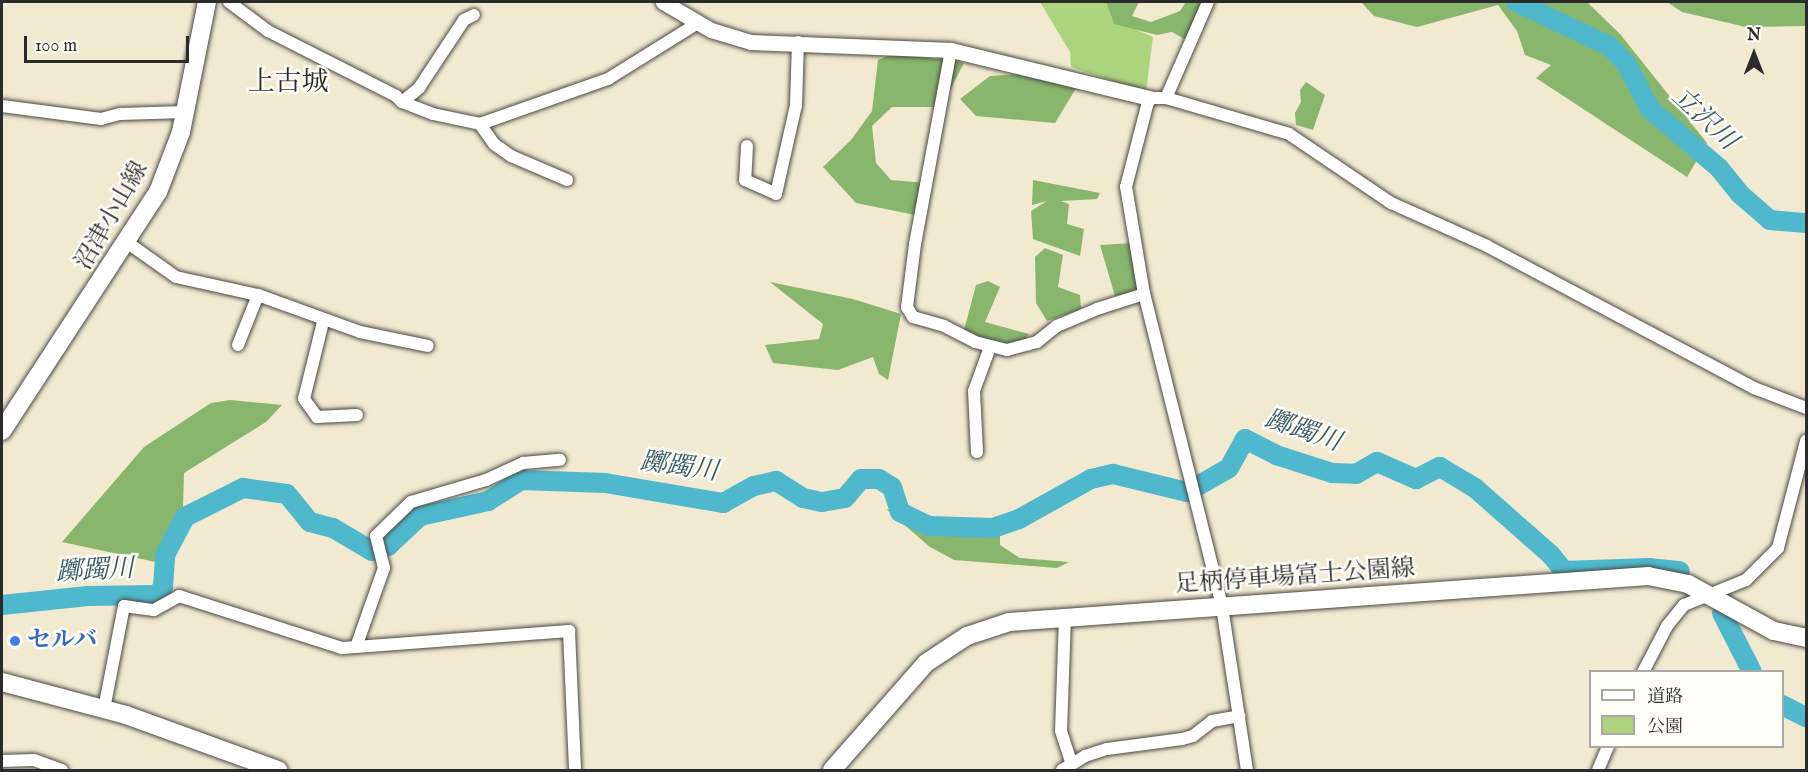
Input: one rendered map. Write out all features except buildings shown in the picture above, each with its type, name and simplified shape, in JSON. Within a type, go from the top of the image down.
[{"type":"main road","name":"沼津小山線","points":[[2,431],[128,243],[158,192],[185,112],[207,2]]},
{"type":"main road","name":"足柄停車場富士公園線","points":[[831,771],[926,663],[947,645],[1009,622],[1629,575],[1668,577],[1711,593],[1774,631],[1806,638]]},
{"type":"main road","points":[[2,682],[104,709],[278,771]]},
{"type":"street","points":[[229,2],[268,31],[396,96],[402,102],[432,114],[480,124],[608,79],[698,23]]},
{"type":"street","points":[[663,2],[698,23],[751,42],[798,42],[951,50],[1149,98],[1166,98],[1288,134],[1391,203],[1496,250],[1754,388],[1806,408]]},
{"type":"street","points":[[1166,98],[1208,2]]},
{"type":"street","points":[[402,102],[419,88],[464,20],[474,15]]},
{"type":"street","points":[[747,146],[745,180],[776,194],[796,105],[798,42]]},
{"type":"street","points":[[951,50],[915,244],[907,307],[913,317],[990,347],[1007,350],[1037,342],[1057,326],[1144,294]]},
{"type":"street","points":[[1149,98],[1126,187],[1144,294],[1222,606],[1247,771]]},
{"type":"street","points":[[2,106],[101,119],[120,114],[185,112]]},
{"type":"street","points":[[480,124],[494,144],[511,156],[567,180]]},
{"type":"street","points":[[128,243],[176,277],[258,296],[323,322],[428,346]]},
{"type":"street","points":[[238,345],[258,296]]},
{"type":"street","points":[[323,322],[304,399],[317,417],[357,415]]},
{"type":"street","points":[[977,452],[974,391],[990,347]]},
{"type":"street","points":[[1644,670],[1667,626],[1684,605],[1757,573],[1778,548],[1806,441]]},
{"type":"street","points":[[356,647],[384,568],[376,536],[411,502],[424,496],[486,480],[523,463],[560,460]]},
{"type":"street","points":[[104,709],[124,606],[154,610],[179,596],[342,648],[569,631],[575,771]]},
{"type":"street","points":[[1065,617],[1061,731],[1067,767],[1107,749],[1154,746],[1193,736],[1212,721],[1240,716]]},
{"type":"street","points":[[1598,771],[1608,748]]},
{"type":"street","points":[[2,761],[34,760],[62,771]]},
{"type":"green space","points":[[1040,2],[1107,2],[1112,19],[1153,37],[1146,92],[1071,67],[1070,52]]},
{"type":"green space","points":[[1106,2],[1139,2],[1132,16],[1151,22],[1180,11],[1186,2],[1202,2],[1186,40],[1172,32],[1157,35],[1114,24]]},
{"type":"green space","points":[[1361,2],[1587,2],[1620,34],[1707,143],[1687,177],[1536,78],[1551,65],[1525,55],[1517,31],[1498,5],[1417,27],[1374,16]]},
{"type":"green space","points":[[1667,2],[1806,2],[1806,26],[1746,27],[1682,12]]},
{"type":"green space","points":[[895,53],[964,63],[941,107],[892,107],[872,126],[876,163],[891,180],[926,183],[920,216],[856,203],[823,167],[851,140],[872,111],[878,60]]},
{"type":"green space","points":[[1053,72],[1078,85],[1055,123],[976,116],[960,99],[990,76]]},
{"type":"green space","points":[[1306,82],[1325,95],[1313,130],[1296,125],[1295,113],[1301,102],[1300,90]]},
{"type":"green space","points":[[1033,180],[1100,193],[1097,199],[1061,201],[1069,204],[1067,224],[1084,229],[1080,256],[1033,239],[1031,211],[1047,201],[1032,205]]},
{"type":"green space","points":[[1132,243],[1140,290],[1115,296],[1100,245]]},
{"type":"green space","points":[[1045,248],[1063,255],[1058,287],[1080,295],[1081,309],[1047,321],[1036,303],[1035,257]]},
{"type":"green space","points":[[988,281],[1000,287],[985,322],[1029,334],[1018,348],[963,334],[976,285]]},
{"type":"green space","points":[[770,282],[853,299],[901,314],[888,380],[879,374],[873,357],[838,370],[773,363],[765,345],[819,339],[823,324]]},
{"type":"green space","points":[[230,400],[282,405],[266,422],[184,473],[182,540],[165,564],[62,542],[144,447],[211,403]]},
{"type":"green space","points":[[886,509],[1000,533],[1000,545],[1020,558],[1069,562],[1057,568],[954,560],[930,547]]},
{"type":"waterway","name":"立沢川","points":[[1516,2],[1609,46],[1626,63],[1650,109],[1719,168],[1740,194],[1770,220],[1806,223]]},
{"type":"waterway","name":"躑躅川","points":[[2,605],[88,596],[157,595],[163,587],[165,555],[185,517],[243,488],[287,494],[310,522],[333,528],[372,551],[388,546],[420,516],[488,501],[521,480],[605,483],[723,503],[754,486],[776,481],[803,498],[822,502],[845,498],[861,479],[879,479],[892,487],[900,512],[929,526],[993,528],[1019,519],[1091,479],[1113,474],[1187,492],[1229,468],[1245,439],[1276,455],[1332,473],[1356,474],[1377,462],[1416,479],[1440,467],[1475,488],[1551,555],[1564,571],[1649,568],[1680,571]]},
{"type":"waterway","name":"躑躅川","points":[[1722,613],[1751,670]]},
{"type":"waterway","name":"躑躅川","points":[[1784,706],[1806,717]]},
{"type":"place","name":"セルバ","points":[[15,641]]},
{"type":"district","name":"上古城","points":[[288,84]]}]
